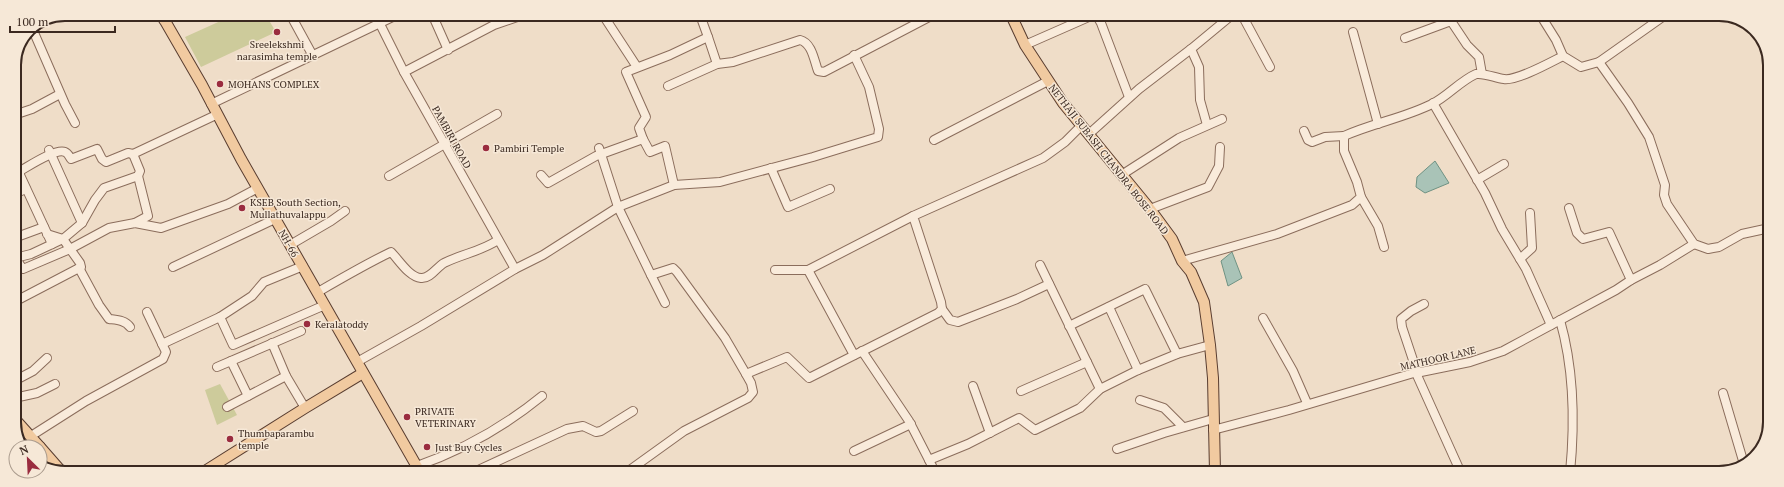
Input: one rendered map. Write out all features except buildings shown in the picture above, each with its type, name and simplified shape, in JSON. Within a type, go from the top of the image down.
[{"type":"main road","name":"NH-66","points":[[164,21],[216,115],[416,466]]},
{"type":"main road","name":"NETHAJI SUBASH CHANDRA BOSE ROAD","points":[[1014,21],[1025,45],[1062,103],[1123,174],[1150,209],[1172,239],[1182,261],[1191,272],[1204,302],[1210,345],[1213,378],[1215,466]]},
{"type":"main road","points":[[214,466],[363,373]]},
{"type":"main road","points":[[21,426],[33,439]]},
{"type":"main road","points":[[48,456],[55,464]]},
{"type":"street","points":[[294,21],[313,56]]},
{"type":"street","name":"PAMBIRI ROAD","points":[[377,21],[404,72],[515,269]]},
{"type":"street","points":[[211,104],[384,21]]},
{"type":"street","points":[[435,21],[448,50]]},
{"type":"street","points":[[404,72],[494,25],[506,21]]},
{"type":"street","points":[[607,21],[637,67]]},
{"type":"street","points":[[702,21],[717,64]]},
{"type":"street","points":[[668,86],[717,64],[733,62],[800,40],[805,41],[810,47],[818,71],[828,70],[921,21]]},
{"type":"street","points":[[1025,45],[1080,21]]},
{"type":"street","points":[[1100,21],[1129,98]]},
{"type":"street","points":[[1089,134],[1129,98],[1225,21]]},
{"type":"street","points":[[1245,21],[1270,67]]},
{"type":"street","points":[[1405,38],[1451,21],[1467,45],[1479,57],[1482,74]]},
{"type":"street","points":[[1544,21],[1556,40],[1563,56],[1581,67],[1587,67],[1599,62],[1657,21]]},
{"type":"street","points":[[1352,32],[1378,124]]},
{"type":"street","points":[[34,34],[60,94],[75,123]]},
{"type":"street","points":[[674,185],[665,146],[650,152],[643,139],[639,128],[646,117],[626,72],[670,55],[708,37]]},
{"type":"street","points":[[1191,49],[1198,67],[1200,100],[1207,126]]},
{"type":"street","points":[[357,362],[421,326],[515,269],[543,255],[618,207],[674,185],[720,182],[878,136],[879,130],[869,87],[854,55]]},
{"type":"street","points":[[1304,131],[1310,142],[1324,137],[1344,136],[1364,127],[1378,124],[1433,103],[1471,77],[1482,74],[1505,79],[1512,78],[1539,68],[1563,56]]},
{"type":"street","points":[[1599,62],[1628,103],[1649,137],[1665,185],[1664,195],[1666,204],[1694,244],[1708,249],[1719,247],[1742,234],[1763,231]]},
{"type":"street","points":[[934,140],[1048,80]]},
{"type":"street","points":[[21,113],[32,109],[60,94]]},
{"type":"street","points":[[1433,103],[1520,259],[1551,325]]},
{"type":"street","points":[[389,176],[497,114]]},
{"type":"street","points":[[21,168],[50,152],[63,151],[67,153],[71,159],[97,149],[102,159],[106,162],[128,153],[133,154],[216,115]]},
{"type":"street","points":[[1123,174],[1179,138],[1222,119]]},
{"type":"street","points":[[775,270],[808,270],[913,216],[1043,158],[1065,142],[1082,125]]},
{"type":"street","points":[[1344,136],[1344,151],[1357,182],[1360,197],[1378,226],[1384,247]]},
{"type":"street","points":[[541,175],[548,183],[600,151],[643,139]]},
{"type":"street","points":[[1150,209],[1208,186],[1219,166],[1220,147]]},
{"type":"street","points":[[600,151],[618,207],[665,303]]},
{"type":"street","points":[[50,152],[82,224]]},
{"type":"street","points":[[21,266],[23,269],[70,249],[109,228],[135,223],[148,216],[138,176],[140,171],[133,154]]},
{"type":"street","points":[[1477,180],[1504,164]]},
{"type":"street","points":[[771,168],[788,207],[830,189]]},
{"type":"street","points":[[21,256],[31,254],[63,239],[82,224],[94,200],[104,188],[138,176]]},
{"type":"street","points":[[21,177],[52,244]]},
{"type":"street","points":[[135,223],[161,228],[228,204],[258,188]]},
{"type":"street","points":[[21,191],[26,189]]},
{"type":"street","points":[[1182,261],[1284,231],[1352,205],[1360,197]]},
{"type":"street","points":[[1569,208],[1576,233],[1583,239],[1609,232],[1631,280]]},
{"type":"street","points":[[290,245],[332,221],[344,211]]},
{"type":"street","points":[[1520,259],[1532,248],[1530,214]]},
{"type":"street","points":[[913,216],[942,309],[950,320],[958,322],[1018,299],[1049,284]]},
{"type":"street","points":[[173,267],[275,219]]},
{"type":"street","points":[[21,236],[46,230],[63,239],[80,263],[79,268],[99,305],[109,319],[127,323],[130,327]]},
{"type":"street","points":[[318,292],[368,263],[391,252],[411,274],[420,278],[426,278],[442,264],[460,255],[488,247],[498,240]]},
{"type":"street","name":"MATHOOR LANE","points":[[1117,449],[1183,428],[1213,425],[1289,410],[1308,403],[1417,372],[1470,362],[1503,350],[1551,325],[1616,290],[1694,244]]},
{"type":"street","points":[[1040,265],[1100,389]]},
{"type":"street","points":[[162,344],[220,316],[252,296],[264,282],[303,266]]},
{"type":"street","points":[[21,298],[79,268]]},
{"type":"street","points":[[636,466],[690,428],[748,398],[753,392],[753,388],[746,374],[725,338],[677,272],[673,268],[652,275]]},
{"type":"street","points":[[808,270],[858,353],[911,424],[932,466]]},
{"type":"street","points":[[1069,326],[1145,289],[1177,354]]},
{"type":"street","points":[[1424,304],[1411,311],[1401,319],[1402,327],[1417,372],[1458,466]]},
{"type":"street","points":[[220,316],[233,345],[325,305]]},
{"type":"street","points":[[1109,307],[1138,370]]},
{"type":"street","points":[[746,374],[787,357],[809,378],[934,315],[942,309]]},
{"type":"street","points":[[31,436],[86,401],[163,359],[166,352],[147,312]]},
{"type":"street","points":[[1263,318],[1294,370],[1308,403]]},
{"type":"street","points":[[1560,320],[1564,334],[1572,391],[1573,430],[1570,466]]},
{"type":"street","points":[[217,367],[301,331]]},
{"type":"street","points":[[272,343],[286,376],[305,408]]},
{"type":"street","points":[[929,460],[990,433],[1019,418],[1035,430],[1080,408],[1100,389],[1138,370],[1177,354],[1210,345]]},
{"type":"street","points":[[21,377],[34,371],[48,358]]},
{"type":"street","points":[[231,361],[248,396]]},
{"type":"street","points":[[1021,391],[1087,362]]},
{"type":"street","points":[[227,407],[286,376]]},
{"type":"street","points":[[21,396],[37,392],[55,384]]},
{"type":"street","points":[[973,386],[990,433]]},
{"type":"street","points":[[1723,393],[1743,459]]},
{"type":"street","points":[[424,466],[484,436],[519,415],[542,396]]},
{"type":"street","points":[[1140,400],[1164,408],[1183,428]]},
{"type":"street","points":[[487,466],[567,429],[583,426],[596,432],[601,431],[633,411]]},
{"type":"street","points":[[854,451],[911,424]]},
{"type":"shaded area","points":[[220,21],[269,21],[276,32],[201,67],[185,37]]},
{"type":"shaded area","points":[[1435,161],[1449,183],[1425,193],[1416,187],[1417,177]]},
{"type":"shaded area","points":[[1232,252],[1242,278],[1228,286],[1221,261]]},
{"type":"shaded area","points":[[220,384],[237,415],[217,425],[205,390]]},
{"type":"place","name":"Sreelekshmi narasimha temple","points":[[277,32]]},
{"type":"place","name":"MOHANS COMPLEX","points":[[220,84]]},
{"type":"place","name":"Pambiri Temple","points":[[486,148]]},
{"type":"place","name":"KSEB South Section, Mullathuvalappu","points":[[242,208]]},
{"type":"place","name":"Keralatoddy","points":[[307,324]]},
{"type":"place","name":"PRIVATE VETERINARY","points":[[407,417]]},
{"type":"place","name":"Thumbaparambu temple","points":[[230,439]]},
{"type":"place","name":"Just Buy Cycles","points":[[427,447]]}]
